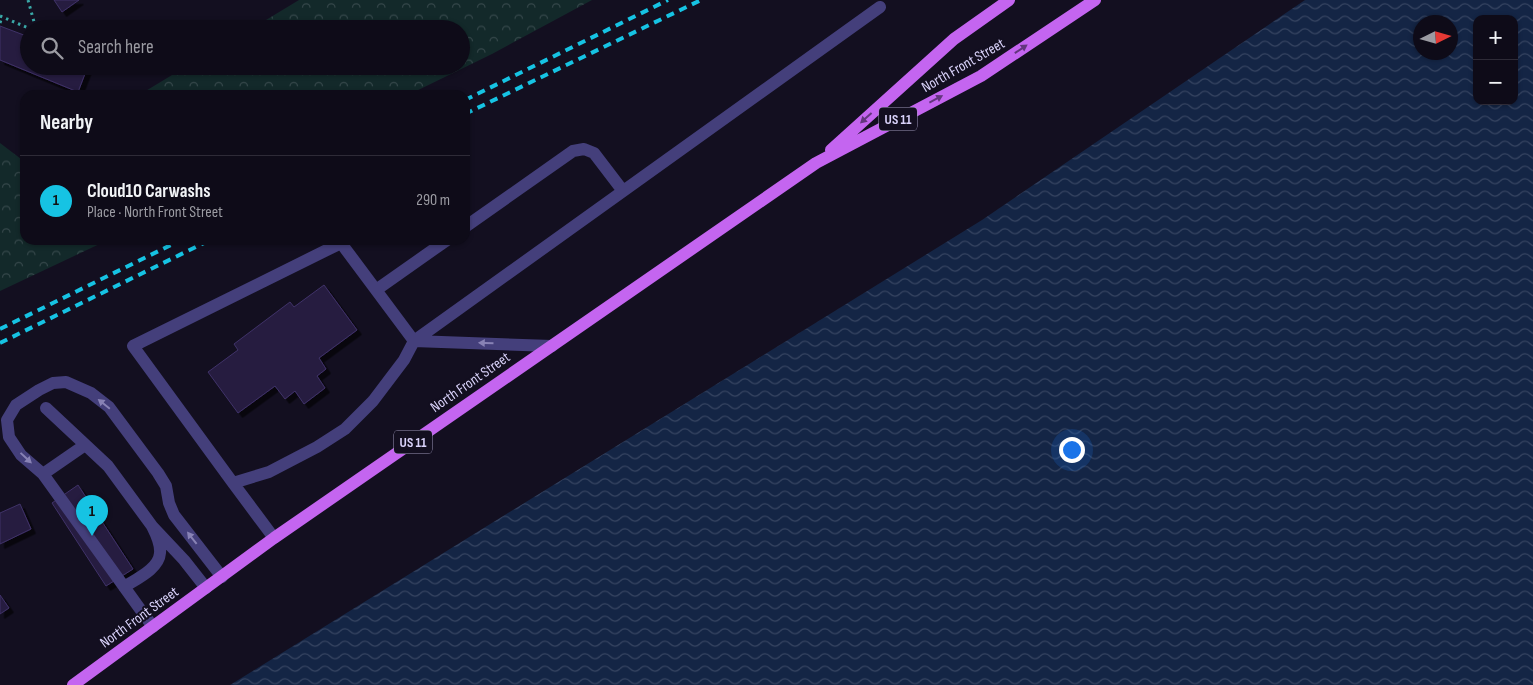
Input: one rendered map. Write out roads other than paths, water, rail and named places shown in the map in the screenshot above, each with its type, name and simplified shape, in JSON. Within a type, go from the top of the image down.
[{"type":"main road","name":"North Front Street","points":[[816,163],[954,39],[1009,0]]},
{"type":"main road","name":"North Front Street","points":[[73,685],[274,538],[816,163],[981,76],[1095,0]]},
{"type":"lane","points":[[233,484],[269,472],[345,430],[373,401],[404,360],[414,341],[880,7]]},
{"type":"lane","points":[[470,223],[573,151],[584,149],[594,153],[623,191]]},
{"type":"lane","points":[[274,538],[133,346],[335,245]]},
{"type":"lane","points":[[343,245],[414,341]]},
{"type":"lane","points":[[376,290],[440,245]]},
{"type":"lane","points":[[414,341],[552,346]]},
{"type":"lane","points":[[153,627],[43,474],[21,455],[8,437],[7,420],[16,405],[53,383],[66,382],[91,393],[109,407],[166,486],[174,516],[222,577]]},
{"type":"lane","points":[[46,408],[108,466],[152,526],[184,560],[206,588]]},
{"type":"lane","points":[[43,474],[85,445]]},
{"type":"lane","points":[[124,588],[154,566],[160,554],[159,541],[152,526]]},
{"type":"water","points":[[1305,0],[1533,0],[1533,685],[230,685],[982,220]]},
{"type":"railway","points":[[470,98],[668,0]]},
{"type":"railway","points":[[470,112],[701,0]]},
{"type":"railway","points":[[0,329],[171,245]]},
{"type":"railway","points":[[0,343],[200,245]]},
{"type":"place","name":"Cloud10 Carwashs","points":[[92,536]]}]
